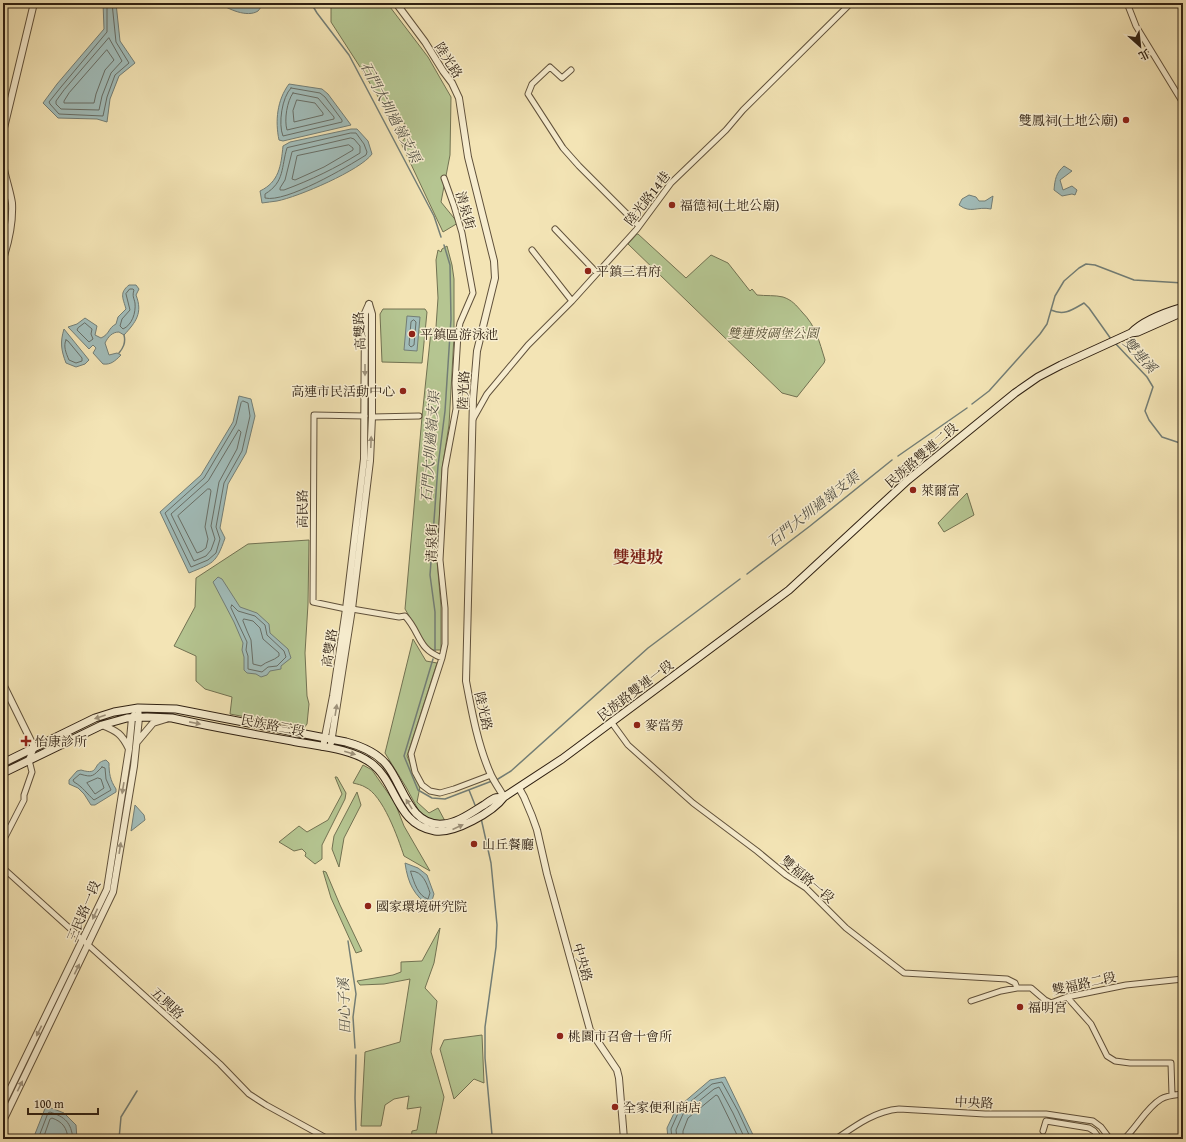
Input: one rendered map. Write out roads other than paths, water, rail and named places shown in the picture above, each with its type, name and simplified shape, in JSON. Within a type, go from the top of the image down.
[{"type":"main road","points":[[1131,333],[1136,327],[1161,315],[1183,307]]},
{"type":"main road","points":[[1131,333],[1138,332],[1183,312]]},
{"type":"main road","name":"民族路雙連二段","points":[[763,609],[789,590],[908,480],[1015,393],[1038,377],[1061,365],[1131,333]]},
{"type":"main road","name":"民族路雙連一段","points":[[519,788],[612,723],[763,609]]},
{"type":"main road","name":"民族路三段","points":[[3,763],[95,718],[114,712],[138,708],[176,709],[359,746],[374,753],[386,764],[410,806],[416,813],[428,822],[443,824],[449,823],[467,815],[494,798],[504,797]]},
{"type":"main road","name":"民族路三段","points":[[3,773],[102,725],[136,718],[158,717],[172,718],[331,748],[356,755],[367,760],[377,768],[410,820],[424,828],[436,831],[449,831],[461,826],[498,804],[504,797],[519,788]]},
{"type":"street","points":[[3,132],[34,3]]},
{"type":"street","name":"陸光路","points":[[396,3],[425,42],[452,83],[459,98],[468,156],[494,262],[495,278],[477,351],[473,419],[466,681],[474,724],[491,775],[504,797]]},
{"type":"street","name":"陸光路14巷","points":[[473,419],[486,394],[528,345],[572,301],[639,226],[671,183],[726,130],[743,110],[851,3]]},
{"type":"street","points":[[1127,3],[1136,26],[1183,103]]},
{"type":"street","points":[[571,70],[562,78],[550,67],[532,84],[528,94],[563,148],[639,226]]},
{"type":"street","points":[[3,164],[12,202],[12,219],[9,240],[3,259]]},
{"type":"street","name":"清泉街","points":[[444,178],[462,233],[473,293],[460,323],[458,334],[455,384],[456,408],[445,468],[440,560],[445,608],[445,644],[442,658],[410,754],[415,772],[422,785],[430,791],[440,793],[491,775]]},
{"type":"street","points":[[555,229],[596,273]]},
{"type":"street","points":[[532,250],[572,301]]},
{"type":"street","name":"高雙路","points":[[323,747],[328,739],[349,609],[370,461],[372,416],[372,314],[369,304],[365,313],[364,459],[349,609]]},
{"type":"street","name":"高民路","points":[[349,609],[313,602],[314,415],[365,416]]},
{"type":"street","points":[[372,416],[419,416]]},
{"type":"street","points":[[349,609],[400,617],[405,616],[422,644],[432,654],[442,658]]},
{"type":"street","points":[[3,684],[34,747],[29,760],[32,772],[24,795],[24,800],[3,841]]},
{"type":"street","name":"三民路一段","points":[[3,1104],[107,889],[129,749],[138,708]]},
{"type":"street","name":"三民路一段","points":[[3,1121],[113,892],[134,766],[136,718]]},
{"type":"street","points":[[136,744],[153,723],[172,718]]},
{"type":"street","name":"雙福路一段","points":[[612,723],[628,745],[693,803],[758,851],[786,875],[806,888],[846,928],[904,973],[1007,979],[1016,983],[1017,988]]},
{"type":"street","points":[[102,725],[116,731],[124,739],[129,749]]},
{"type":"street","name":"高雙路","points":[[328,739],[331,748]]},
{"type":"street","name":"中央路","points":[[519,788],[532,816],[590,1030],[617,1070],[624,1139]]},
{"type":"street","name":"五興路","points":[[3,868],[220,1064],[249,1094],[266,1106],[328,1139]]},
{"type":"street","name":"雙福路二段","points":[[971,1001],[1001,991],[1017,988],[1030,988],[1051,1003],[1067,997],[1126,985],[1183,979]]},
{"type":"street","points":[[1067,997],[1091,1024],[1107,1056],[1114,1061],[1130,1063],[1171,1063],[1172,1095]]},
{"type":"street","points":[[1124,1139],[1161,1099],[1172,1095],[1183,1094]]},
{"type":"street","name":"中央路","points":[[836,1139],[876,1115],[889,1110],[899,1109],[985,1114],[1046,1114],[1093,1121],[1110,1139]]},
{"type":"street","points":[[1043,1131],[1046,1121],[1089,1128],[1097,1134],[1100,1139]]},
{"type":"water","points":[[103,3],[116,3],[120,41],[135,63],[119,76],[110,99],[107,122],[97,119],[58,118],[43,103],[57,84],[104,29]]},
{"type":"water","points":[[219,3],[264,3],[258,11],[249,14],[232,10]]},
{"type":"water","points":[[289,84],[322,89],[328,94],[351,125],[283,141],[279,140],[277,125],[278,111],[282,97]]},
{"type":"water","points":[[357,129],[368,141],[372,154],[366,160],[343,175],[313,189],[277,201],[262,203],[260,191],[271,183],[278,173],[283,146],[290,142]]},
{"type":"water","points":[[1064,166],[1072,171],[1060,180],[1063,190],[1072,186],[1077,190],[1075,195],[1072,194],[1062,196],[1054,190],[1056,176]]},
{"type":"water","points":[[969,195],[976,197],[979,201],[985,201],[993,196],[991,209],[963,208],[959,205],[962,199]]},
{"type":"water","points":[[129,285],[136,285],[139,289],[136,295],[139,307],[137,317],[132,326],[124,335],[117,332],[110,335],[107,339],[105,343],[109,355],[117,353],[121,355],[113,362],[103,364],[93,353],[96,348],[93,345],[89,349],[68,327],[77,324],[85,318],[97,326],[95,335],[101,338],[104,336],[116,324],[118,317],[126,309],[123,293]]},
{"type":"water","name":"平鎮區游泳池","points":[[407,316],[420,317],[417,351],[404,350]]},
{"type":"water","points":[[64,329],[89,360],[85,364],[76,367],[66,363],[62,346]]},
{"type":"water","points":[[239,396],[251,399],[255,416],[246,453],[228,484],[220,528],[225,538],[219,553],[213,562],[189,573],[160,512],[201,475],[233,422]]},
{"type":"water","points":[[218,577],[222,579],[240,607],[257,613],[269,624],[270,633],[288,649],[291,658],[281,666],[281,669],[270,671],[267,675],[261,677],[256,674],[247,673],[244,670],[244,657],[242,650],[243,643],[213,582]]},
{"type":"water","points":[[106,760],[109,763],[110,776],[116,792],[95,805],[91,805],[78,788],[69,784],[69,780],[77,771],[94,770],[101,762]]},
{"type":"water","points":[[135,805],[144,815],[145,820],[131,831]]},
{"type":"water","points":[[405,863],[418,868],[427,875],[434,894],[430,907],[420,898],[410,883]]},
{"type":"water","points":[[725,1077],[755,1139],[668,1139],[667,1128],[676,1109],[710,1080]]},
{"type":"water","points":[[46,1106],[64,1113],[76,1125],[77,1139],[33,1139]]},
{"type":"waterway","name":"石門大圳過嶺支渠","points":[[311,3],[349,55],[434,216],[441,237]]},
{"type":"waterway","name":"石門大圳過嶺支渠","points":[[435,651],[435,612],[430,575],[438,466],[445,411],[451,319],[450,265],[444,245]]},
{"type":"waterway","name":"石門大圳過嶺支渠","points":[[972,404],[989,391],[1040,334],[1047,324],[1055,296],[1064,281],[1079,268],[1086,264],[1095,265],[1134,280],[1183,283]]},
{"type":"waterway","name":"雙連溪","points":[[1051,310],[1056,312],[1064,312],[1072,310],[1084,303],[1111,339]]},
{"type":"waterway","points":[[119,353],[124,345],[124,335]]},
{"type":"waterway","name":"雙連溪","points":[[1115,343],[1147,377],[1153,387],[1145,411],[1149,420],[1162,437],[1183,444]]},
{"type":"waterway","name":"石門大圳過嶺支渠","points":[[898,456],[967,408]]},
{"type":"waterway","name":"石門大圳過嶺支渠","points":[[747,574],[810,526],[892,460]]},
{"type":"waterway","name":"石門大圳過嶺支渠","points":[[498,779],[511,771],[648,648],[740,579]]},
{"type":"waterway","name":"石門大圳過嶺支渠","points":[[433,659],[404,756],[418,790],[432,798],[445,799],[492,781]]},
{"type":"waterway","points":[[469,790],[475,805]]},
{"type":"waterway","points":[[481,818],[491,863],[497,925],[496,947],[485,1027],[485,1058],[492,1135]]},
{"type":"waterway","name":"田心子溪","points":[[348,941],[356,994],[353,1017],[355,1048]]},
{"type":"waterway","name":"田心子溪","points":[[356,1055],[356,1130]]},
{"type":"waterway","points":[[119,1139],[121,1117],[137,1091]]},
{"type":"place","name":"雙鳳祠(土地公廟)","points":[[1126,120]]},
{"type":"place","name":"福德祠(土地公廟)","points":[[672,205]]},
{"type":"place","name":"平鎮三君府","points":[[588,271]]},
{"type":"place","name":"平鎮區游泳池","points":[[412,334]]},
{"type":"place","name":"高連市民活動中心","points":[[403,391]]},
{"type":"place","name":"萊爾富","points":[[913,490]]},
{"type":"place","name":"麥當勞","points":[[637,725]]},
{"type":"place","name":"怡康診所","points":[[26,741]]},
{"type":"place","name":"山丘餐廳","points":[[474,844]]},
{"type":"place","name":"國家環境研究院","points":[[368,906]]},
{"type":"place","name":"福明宮","points":[[1020,1007]]},
{"type":"place","name":"桃園市召會十會所","points":[[560,1036]]},
{"type":"place","name":"全家便利商店","points":[[615,1107]]},
{"type":"district","name":"雙連坡","points":[[638,557]]},
{"type":"park label","name":"雙連坡碉堡公園","points":[[773,333]]}]
